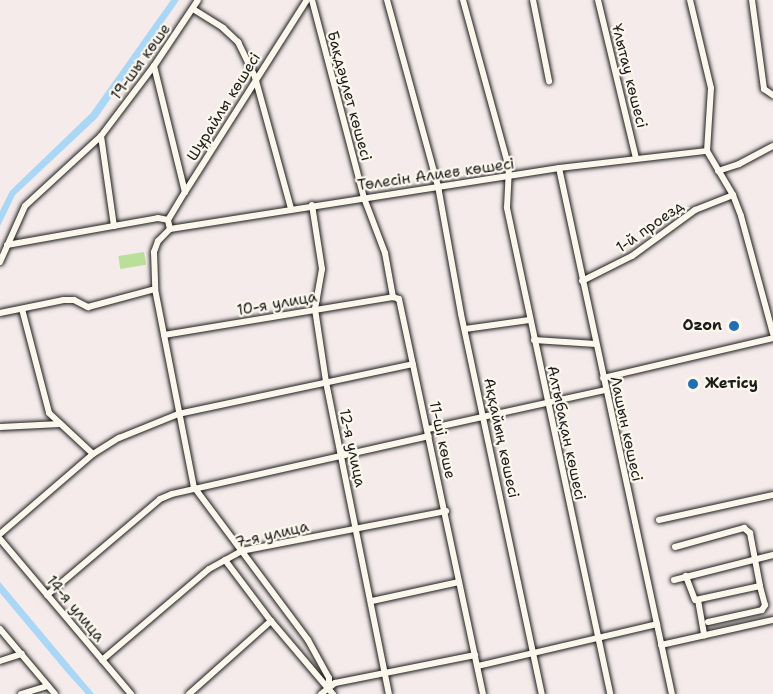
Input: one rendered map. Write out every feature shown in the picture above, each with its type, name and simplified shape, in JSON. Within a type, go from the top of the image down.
[{"type":"street","name":"19-шы көше","points":[[101,136],[154,66],[198,0]]},
{"type":"street","name":"Шұрайлы көшесі","points":[[168,220],[255,77],[306,0]]},
{"type":"street","name":"Бақдәулет көшесi","points":[[312,0],[364,198]]},
{"type":"street","name":"Аққайың көшесі","points":[[387,0],[438,186],[465,329],[542,694]]},
{"type":"street","name":"Алтыбақан көшесі","points":[[464,0],[509,168],[507,208],[610,694]]},
{"type":"street","points":[[533,0],[549,81]]},
{"type":"street","name":"Ұлытау көшесi","points":[[598,0],[636,158]]},
{"type":"street","points":[[603,378],[773,336],[771,314],[733,195],[707,151],[710,84],[690,0]]},
{"type":"street","points":[[752,0],[764,89],[773,95]]},
{"type":"street","points":[[193,9],[223,28],[238,42],[255,77],[291,209]]},
{"type":"street","points":[[154,66],[185,192]]},
{"type":"street","points":[[101,136],[114,226]]},
{"type":"street","points":[[0,262],[25,206],[101,136]]},
{"type":"street","points":[[718,171],[739,164],[773,146]]},
{"type":"street","name":"Төлесін Алиев көшесі","points":[[170,229],[559,168],[707,151]]},
{"type":"street","name":"Лашын көшесі","points":[[559,168],[672,694]]},
{"type":"street","name":"1-й проезд","points":[[582,281],[633,256],[695,210],[733,195]]},
{"type":"street","name":"11-ші көше","points":[[364,198],[386,253],[393,297],[399,299],[446,511],[483,694]]},
{"type":"street","name":"12-я улица","points":[[312,205],[322,269],[315,309],[326,382],[389,694]]},
{"type":"street","points":[[8,245],[158,218],[168,220],[170,229],[158,241],[154,252],[155,289],[194,487],[308,640],[329,678],[329,687]]},
{"type":"street","points":[[0,313],[64,300],[74,300],[88,307],[155,289]]},
{"type":"street","name":"10-я улица","points":[[164,335],[393,297]]},
{"type":"street","points":[[22,309],[50,413],[93,454]]},
{"type":"street","points":[[465,329],[529,320]]},
{"type":"street","points":[[534,339],[596,344]]},
{"type":"street","points":[[0,534],[93,454],[119,438],[178,414],[413,364]]},
{"type":"street","points":[[428,429],[606,390]]},
{"type":"street","points":[[0,428],[60,424]]},
{"type":"street","points":[[47,595],[160,500],[194,487],[429,436]]},
{"type":"street","points":[[658,520],[773,495]]},
{"type":"street","name":"7-я улица","points":[[102,660],[208,569],[241,551],[446,511]]},
{"type":"street","points":[[675,547],[744,528],[750,533],[765,605],[762,610],[708,622]]},
{"type":"street","name":"14-я улица","points":[[0,539],[131,694]]},
{"type":"street","points":[[674,580],[773,555]]},
{"type":"street","points":[[225,560],[271,621],[333,694]]},
{"type":"street","points":[[686,576],[693,599],[698,600],[760,585]]},
{"type":"street","points":[[372,601],[459,582]]},
{"type":"street","points":[[698,600],[704,635]]},
{"type":"street","points":[[661,645],[773,620]]},
{"type":"street","points":[[189,694],[271,621]]},
{"type":"street","points":[[478,666],[657,624]]},
{"type":"street","points":[[0,629],[55,694]]},
{"type":"street","points":[[0,661],[21,654]]},
{"type":"street","points":[[321,694],[335,683],[475,655]]},
{"type":"street","points":[[21,694],[48,686]]},
{"type":"green space","points":[[144,252],[146,265],[120,269],[118,256]]},
{"type":"water","points":[[171,0],[179,0],[97,118],[15,195],[0,226],[0,211],[10,191],[91,113]]},
{"type":"water","points":[[0,582],[94,694],[86,694],[67,673],[0,593]]},
{"type":"place","name":"Ozon","points":[[734,326]]},
{"type":"place","name":"Жетісу","points":[[693,384]]}]
